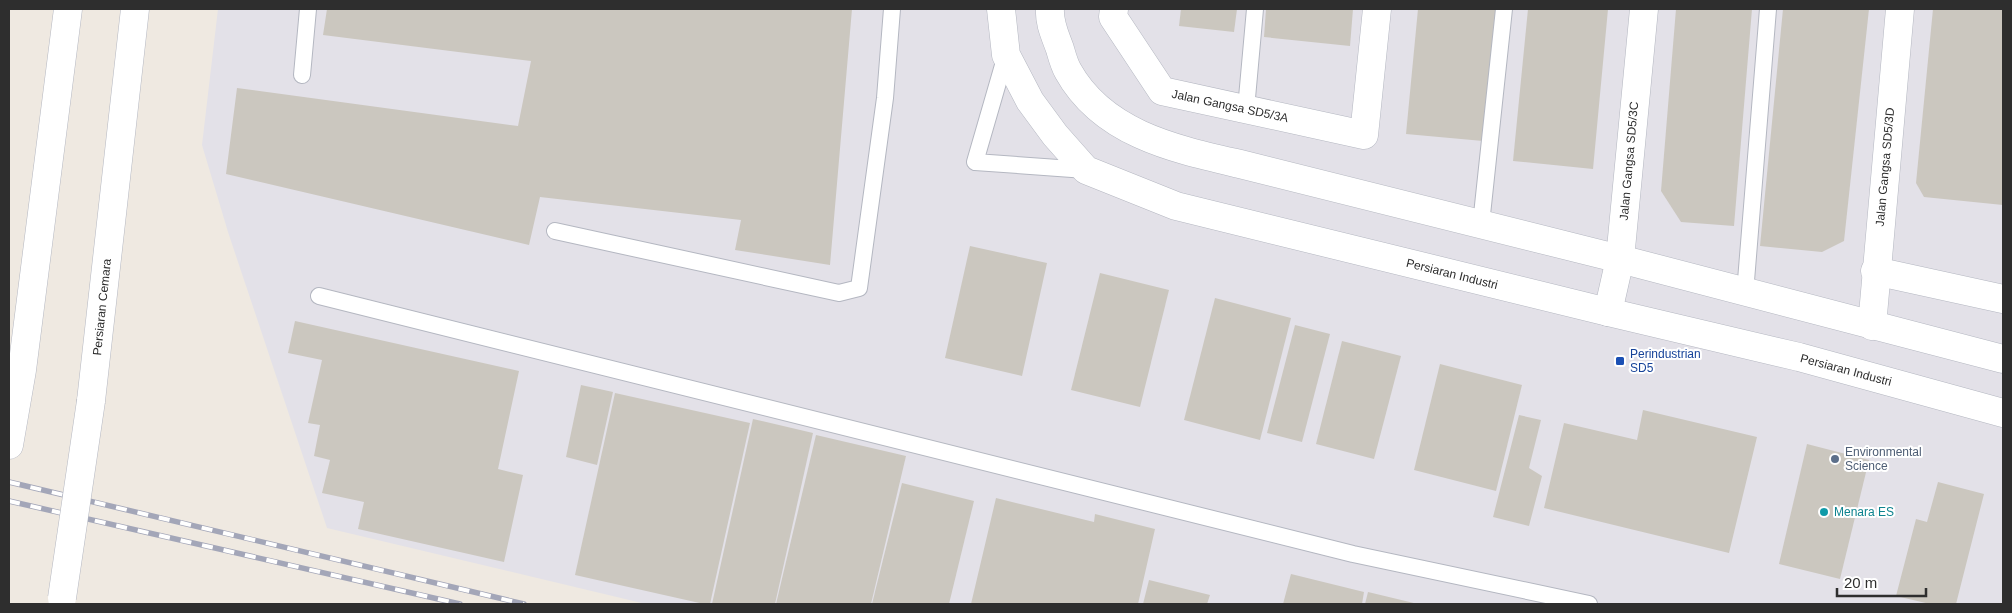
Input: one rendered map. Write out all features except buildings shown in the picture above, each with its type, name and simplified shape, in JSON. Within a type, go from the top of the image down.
[{"type":"street","points":[[9,445],[22,370],[68,9]]},
{"type":"street","name":"Persiaran Cemara","points":[[61,601],[91,401],[135,9]]},
{"type":"street","name":"Persiaran Industri","points":[[1001,9],[1006,54],[1030,101],[1055,135],[1086,170],[1176,206],[1799,357],[2003,414]]},
{"type":"street","points":[[1050,9],[1049,19],[1067,70],[1088,99],[1121,126],[1181,150],[1620,259],[2003,359]]},
{"type":"street","name":"Jalan Gangsa SD5/3A","points":[[1114,9],[1113,17],[1162,91],[1364,135],[1377,9]]},
{"type":"street","name":"Jalan Gangsa SD5/3C","points":[[1608,312],[1620,259],[1644,9]]},
{"type":"street","name":"Jalan Gangsa SD5/3D","points":[[1872,326],[1875,271],[1900,9]]},
{"type":"street","points":[[1875,271],[2003,299]]},
{"type":"lane","points":[[302,75],[308,9]]},
{"type":"lane","points":[[556,231],[839,293],[859,288],[885,98],[892,9]]},
{"type":"lane","points":[[1246,109],[1255,9]]},
{"type":"lane","points":[[1481,224],[1504,9]]},
{"type":"lane","points":[[1745,293],[1768,9]]},
{"type":"lane","points":[[1006,54],[975,162],[1086,170]]},
{"type":"lane","points":[[319,296],[1353,554],[1589,604]]},
{"type":"shaded area","points":[[218,9],[2003,9],[2003,604],[646,604],[327,528],[228,232],[202,145]]},
{"type":"railway","points":[[9,482],[524,604]]},
{"type":"railway","points":[[9,501],[460,604]]},
{"type":"place","name":"Perindustrian SD5","points":[[1620,361]]},
{"type":"place","name":"Environmental Science","points":[[1835,459]]},
{"type":"place","name":"Menara ES","points":[[1824,512]]}]
